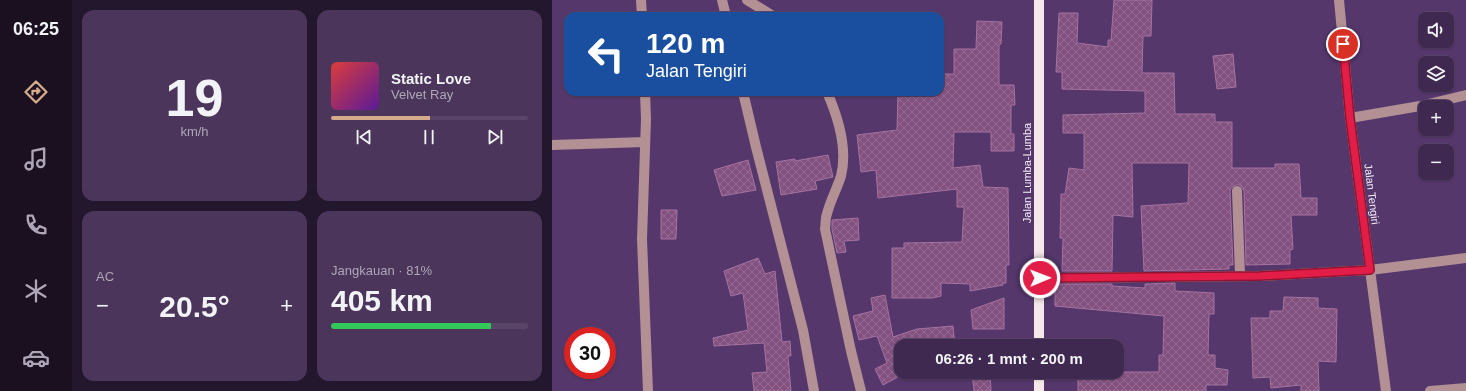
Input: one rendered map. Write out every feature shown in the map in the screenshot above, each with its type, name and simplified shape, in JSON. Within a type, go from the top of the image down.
[{"type":"main road","name":"Jalan Lumba-Lumba","points":[[1039,0],[1039,339]]},
{"type":"main road","points":[[1039,379],[1039,391]]},
{"type":"street","points":[[642,0],[642,12]]},
{"type":"street","points":[[722,0],[725,12]]},
{"type":"street","points":[[747,0],[766,12]]},
{"type":"street","name":"Jalan Tengiri","points":[[1339,0],[1350,118],[1386,391]]},
{"type":"street","points":[[1350,118],[1420,106],[1466,95]]},
{"type":"street","points":[[645,96],[646,119],[642,239],[648,391]]},
{"type":"street","points":[[744,96],[803,330],[814,391]]},
{"type":"street","points":[[829,96],[834,107],[843,144],[844,163],[841,176],[826,214],[825,229],[862,391]]},
{"type":"street","points":[[552,145],[645,142]]},
{"type":"street","points":[[1236,191],[1240,275]]},
{"type":"street","points":[[1040,278],[1260,276],[1370,270],[1466,258]]},
{"type":"street","points":[[1430,391],[1466,388]]},
{"type":"building","points":[[1114,0],[1152,0],[1151,36],[1143,36],[1142,73],[1174,73],[1175,114],[1215,114],[1215,122],[1232,122],[1232,168],[1275,168],[1275,164],[1299,164],[1301,198],[1317,198],[1317,215],[1291,215],[1293,249],[1290,250],[1290,264],[1246,265],[1244,191],[1240,185],[1236,185],[1231,188],[1230,191],[1233,265],[1229,265],[1229,269],[1144,271],[1141,206],[1188,203],[1189,163],[1132,163],[1133,217],[1113,215],[1112,271],[1062,271],[1063,238],[1060,238],[1061,194],[1065,194],[1069,168],[1084,170],[1084,133],[1063,133],[1063,115],[1145,113],[1145,91],[1062,89],[1062,72],[1056,72],[1059,13],[1078,13],[1077,43],[1108,47],[1108,40],[1111,40]]},
{"type":"building","points":[[977,21],[1002,22],[1001,44],[999,44],[999,85],[1014,85],[1015,105],[1011,105],[1011,134],[1014,134],[1014,151],[991,151],[991,132],[954,132],[953,168],[980,165],[983,187],[1008,188],[1009,265],[1006,265],[1006,283],[1003,283],[1003,285],[970,291],[970,284],[941,283],[941,296],[932,298],[892,298],[892,248],[904,248],[904,243],[962,242],[964,207],[957,207],[957,189],[878,198],[876,170],[861,172],[857,135],[897,130],[898,96],[944,96],[944,74],[954,74],[954,49],[976,49]]},
{"type":"building","points":[[1233,54],[1236,87],[1217,89],[1213,56]]},
{"type":"building","points":[[828,155],[833,177],[815,181],[817,189],[781,195],[776,162],[795,159],[795,161]]},
{"type":"building","points":[[748,160],[756,190],[722,196],[714,170]]},
{"type":"building","points":[[661,210],[677,210],[676,239],[661,239]]},
{"type":"building","points":[[858,218],[859,240],[844,241],[846,252],[837,253],[832,229],[832,220]]},
{"type":"building","points":[[758,258],[765,274],[775,271],[782,342],[790,341],[791,356],[788,356],[791,391],[754,391],[752,373],[767,372],[764,343],[714,346],[713,338],[748,330],[743,293],[731,296],[724,271]]},
{"type":"building","points":[[1175,283],[1175,291],[1214,293],[1214,314],[1209,314],[1208,355],[1215,355],[1215,368],[1228,370],[1227,385],[1206,385],[1206,391],[1078,391],[1078,379],[1124,379],[1124,372],[1159,372],[1159,355],[1163,355],[1164,316],[1055,306],[1055,284],[1112,284],[1112,286],[1145,288],[1145,284]]},
{"type":"building","points":[[885,295],[893,337],[917,329],[953,326],[954,339],[894,339],[894,379],[883,385],[875,369],[887,363],[877,336],[859,340],[853,316],[873,311],[871,298]]},
{"type":"building","points":[[1284,297],[1318,298],[1318,308],[1337,309],[1336,362],[1318,361],[1319,391],[1301,391],[1301,385],[1271,388],[1270,377],[1253,378],[1251,318],[1270,318],[1270,311],[1283,311]]},
{"type":"building","points":[[1004,298],[1004,329],[973,329],[971,310]]},
{"type":"building","points":[[973,379],[990,379],[991,391],[974,391]]},
{"type":"route","points":[[1040,278],[1260,276],[1370,270],[1350,118],[1343,44]]}]
